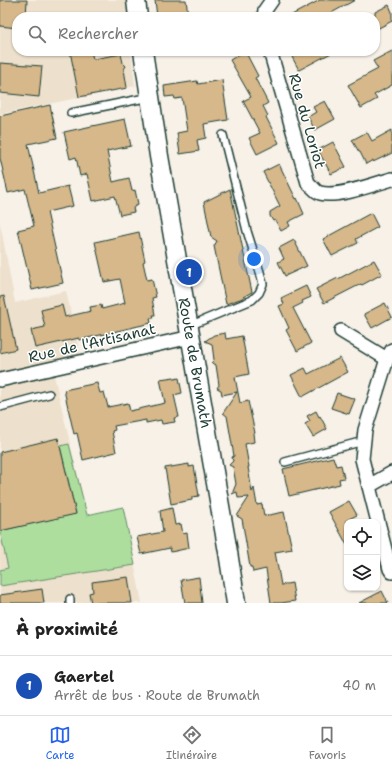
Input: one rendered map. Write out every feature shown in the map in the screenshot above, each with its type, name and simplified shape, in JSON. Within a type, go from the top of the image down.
[{"type":"main road","points":[[136,0],[137,12]]},
{"type":"main road","name":"Route de Brumath","points":[[144,56],[159,156],[236,603]]},
{"type":"street","points":[[265,12],[272,0]]},
{"type":"street","name":"Rue du Loriot","points":[[271,56],[308,184],[319,193],[336,194],[392,179]]},
{"type":"street","name":"Rue de l'Artisanat","points":[[0,380],[190,331]]},
{"type":"street","points":[[340,331],[390,355],[365,430],[362,459],[392,572]]},
{"type":"street","points":[[368,486],[392,473]]},
{"type":"lane","points":[[71,113],[150,97]]},
{"type":"lane","points":[[190,331],[252,300],[259,293],[263,284],[247,231],[223,135]]},
{"type":"lane","points":[[0,407],[49,394]]},
{"type":"lane","points":[[285,462],[356,443],[364,444]]},
{"type":"shaded area","points":[[0,0],[126,0],[127,12],[12,12],[12,56],[132,56],[135,86],[0,114]]},
{"type":"shaded area","points":[[0,223],[15,303],[66,291],[80,354],[51,363],[87,515],[123,507],[142,603],[0,603]]},
{"type":"green space","points":[[69,444],[87,515],[123,507],[135,565],[0,586],[0,570],[8,568],[0,531],[76,513],[60,446]]},
{"type":"building","points":[[0,0],[27,0],[26,12],[12,12],[12,27],[0,26]]},
{"type":"building","points":[[155,0],[186,0],[188,12],[156,12]]},
{"type":"building","points":[[320,0],[355,0],[333,12],[297,12]]},
{"type":"building","points":[[389,5],[392,12],[392,21],[380,27],[380,12],[375,12]]},
{"type":"building","points":[[392,51],[392,85],[374,95],[377,99],[361,108],[348,85],[378,69],[373,61]]},
{"type":"building","points":[[71,56],[92,56],[93,59],[110,56],[121,56],[123,63],[126,66],[124,69],[127,88],[79,97]]},
{"type":"building","points":[[237,56],[248,56],[258,76],[255,78],[268,103],[263,106],[268,116],[266,117],[279,143],[257,154],[249,138],[260,133],[243,101],[251,97],[230,60]]},
{"type":"building","points":[[294,56],[326,56],[299,70],[292,57]]},
{"type":"building","points":[[0,63],[42,66],[39,97],[0,93]]},
{"type":"building","points":[[222,80],[228,120],[204,124],[206,138],[197,140],[199,151],[180,154],[177,133],[187,131],[182,98],[175,99],[174,96],[165,97],[164,86],[197,81],[198,84]]},
{"type":"building","points":[[325,101],[335,119],[315,130],[308,117],[316,112],[313,107]]},
{"type":"building","points":[[50,105],[57,138],[28,144],[39,193],[68,186],[73,206],[47,212],[63,283],[32,290],[18,230],[34,226],[25,189],[8,193],[0,158],[0,116]]},
{"type":"building","points":[[125,119],[131,146],[107,151],[113,182],[129,178],[132,191],[135,190],[138,204],[133,208],[134,212],[120,215],[115,196],[93,201],[87,174],[80,176],[76,157],[70,159],[64,132]]},
{"type":"building","points":[[392,130],[392,153],[366,164],[352,140],[367,132],[372,141]]},
{"type":"building","points":[[333,142],[346,167],[331,174],[318,150]]},
{"type":"building","points":[[279,164],[304,214],[288,222],[290,226],[281,231],[275,220],[273,221],[270,216],[270,212],[280,206],[263,172]]},
{"type":"building","points":[[230,189],[252,292],[243,298],[226,304],[214,246],[217,241],[211,237],[204,202]]},
{"type":"building","points":[[371,213],[378,227],[356,239],[358,243],[332,256],[323,239]]},
{"type":"building","points":[[139,232],[147,280],[152,279],[156,297],[152,298],[155,315],[153,315],[154,318],[150,318],[151,323],[79,340],[79,338],[35,348],[31,330],[45,327],[41,310],[62,305],[65,317],[91,311],[90,307],[101,305],[102,309],[125,303],[120,279],[104,282],[95,242]]},
{"type":"building","points":[[294,240],[307,266],[285,276],[278,262],[284,259],[279,248]]},
{"type":"building","points":[[374,260],[382,274],[324,303],[316,289]]},
{"type":"building","points":[[306,286],[311,297],[302,301],[303,303],[293,308],[311,343],[297,351],[286,330],[289,328],[279,306],[284,304],[281,298]]},
{"type":"building","points":[[4,296],[16,349],[0,353],[0,297]]},
{"type":"building","points":[[385,303],[392,317],[372,328],[364,314]]},
{"type":"building","points":[[225,333],[226,339],[242,336],[249,374],[235,377],[240,403],[248,401],[255,433],[253,433],[254,442],[245,444],[252,492],[254,488],[257,505],[262,504],[264,516],[284,512],[292,549],[275,552],[281,585],[292,583],[295,601],[271,603],[266,569],[253,572],[252,567],[250,567],[242,519],[237,516],[249,497],[238,498],[237,492],[232,494],[236,484],[233,467],[229,465],[233,461],[232,457],[234,456],[227,416],[223,413],[237,392],[222,395],[221,390],[217,388],[219,385],[216,365],[211,363],[214,360],[212,344],[205,341],[214,335]]},
{"type":"building","points":[[340,358],[348,372],[302,397],[291,375],[305,368],[308,374]]},
{"type":"building","points":[[174,377],[174,379],[179,378],[182,393],[174,395],[179,417],[174,418],[175,422],[162,424],[161,420],[146,423],[146,420],[114,426],[115,430],[112,431],[116,452],[83,460],[77,433],[74,434],[64,390],[97,383],[100,393],[104,392],[108,407],[128,403],[130,411],[165,403],[160,379]]},
{"type":"building","points":[[337,393],[355,399],[349,414],[331,408]]},
{"type":"building","points":[[316,411],[327,429],[313,437],[305,424],[310,421],[307,416]]},
{"type":"building","points":[[58,438],[76,514],[0,531],[0,452]]},
{"type":"building","points":[[333,457],[336,466],[341,465],[344,478],[339,479],[340,484],[289,496],[283,469]]},
{"type":"building","points":[[189,464],[189,467],[194,466],[199,496],[192,497],[192,500],[171,504],[165,468]]},
{"type":"building","points":[[349,501],[357,515],[349,519],[344,519],[344,540],[329,512]]},
{"type":"building","points":[[172,508],[175,525],[181,524],[183,534],[187,533],[189,548],[171,552],[170,548],[141,554],[137,537],[163,532],[160,511]]},
{"type":"building","points":[[128,577],[132,603],[91,603],[89,593],[93,592],[92,582]]},
{"type":"building","points":[[199,577],[202,603],[185,603],[181,580]]},
{"type":"building","points":[[42,589],[44,603],[0,603],[0,595]]},
{"type":"building","points":[[382,591],[388,603],[359,603]]},
{"type":"place","name":"Gaertel","points":[[189,272]]}]
